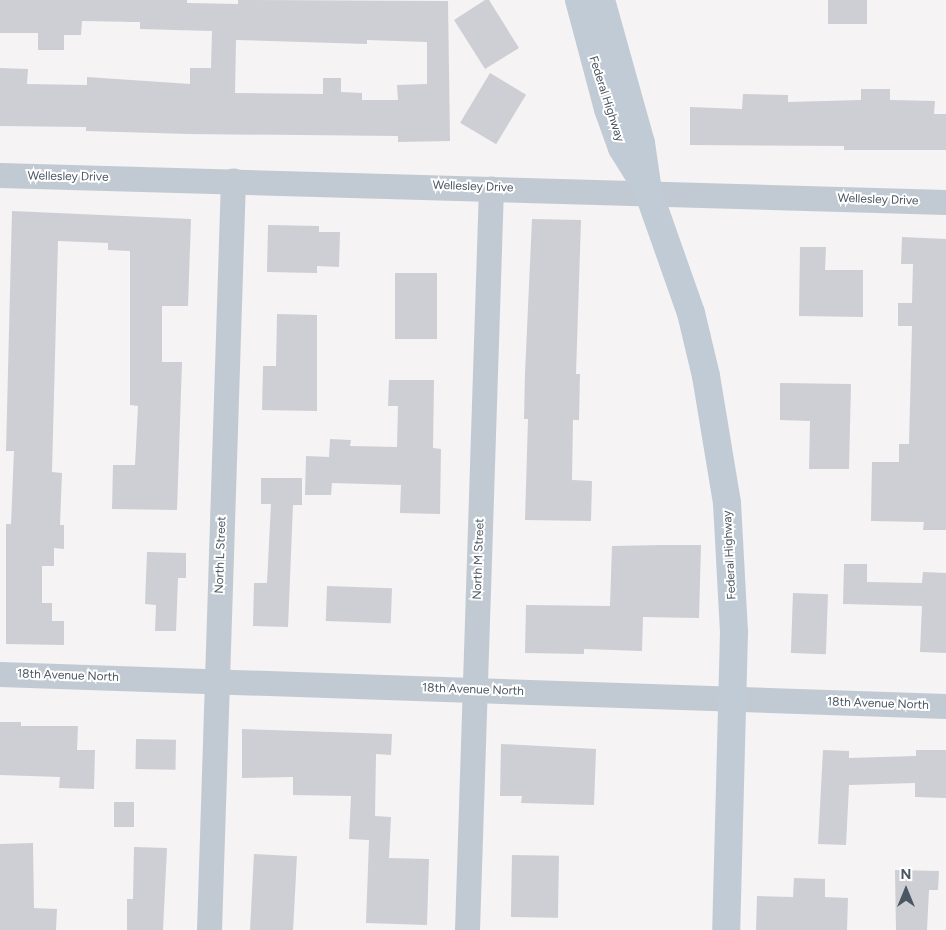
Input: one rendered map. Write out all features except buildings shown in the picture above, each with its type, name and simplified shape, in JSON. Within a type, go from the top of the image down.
[{"type":"main road","name":"Federal Highway","points":[[579,0],[619,140],[648,192],[691,314],[718,440],[732,568],[734,699],[726,930]]},
{"type":"main road","name":"Federal Highway","points":[[600,0],[641,143],[648,192]]},
{"type":"street","name":"Wellesley Drive","points":[[0,176],[232,180],[946,202]]},
{"type":"street","name":"North L Street","points":[[209,930],[232,180]]},
{"type":"street","name":"North M Street","points":[[467,930],[491,188]]},
{"type":"street","name":"18th Avenue North","points":[[0,674],[946,706]]}]
